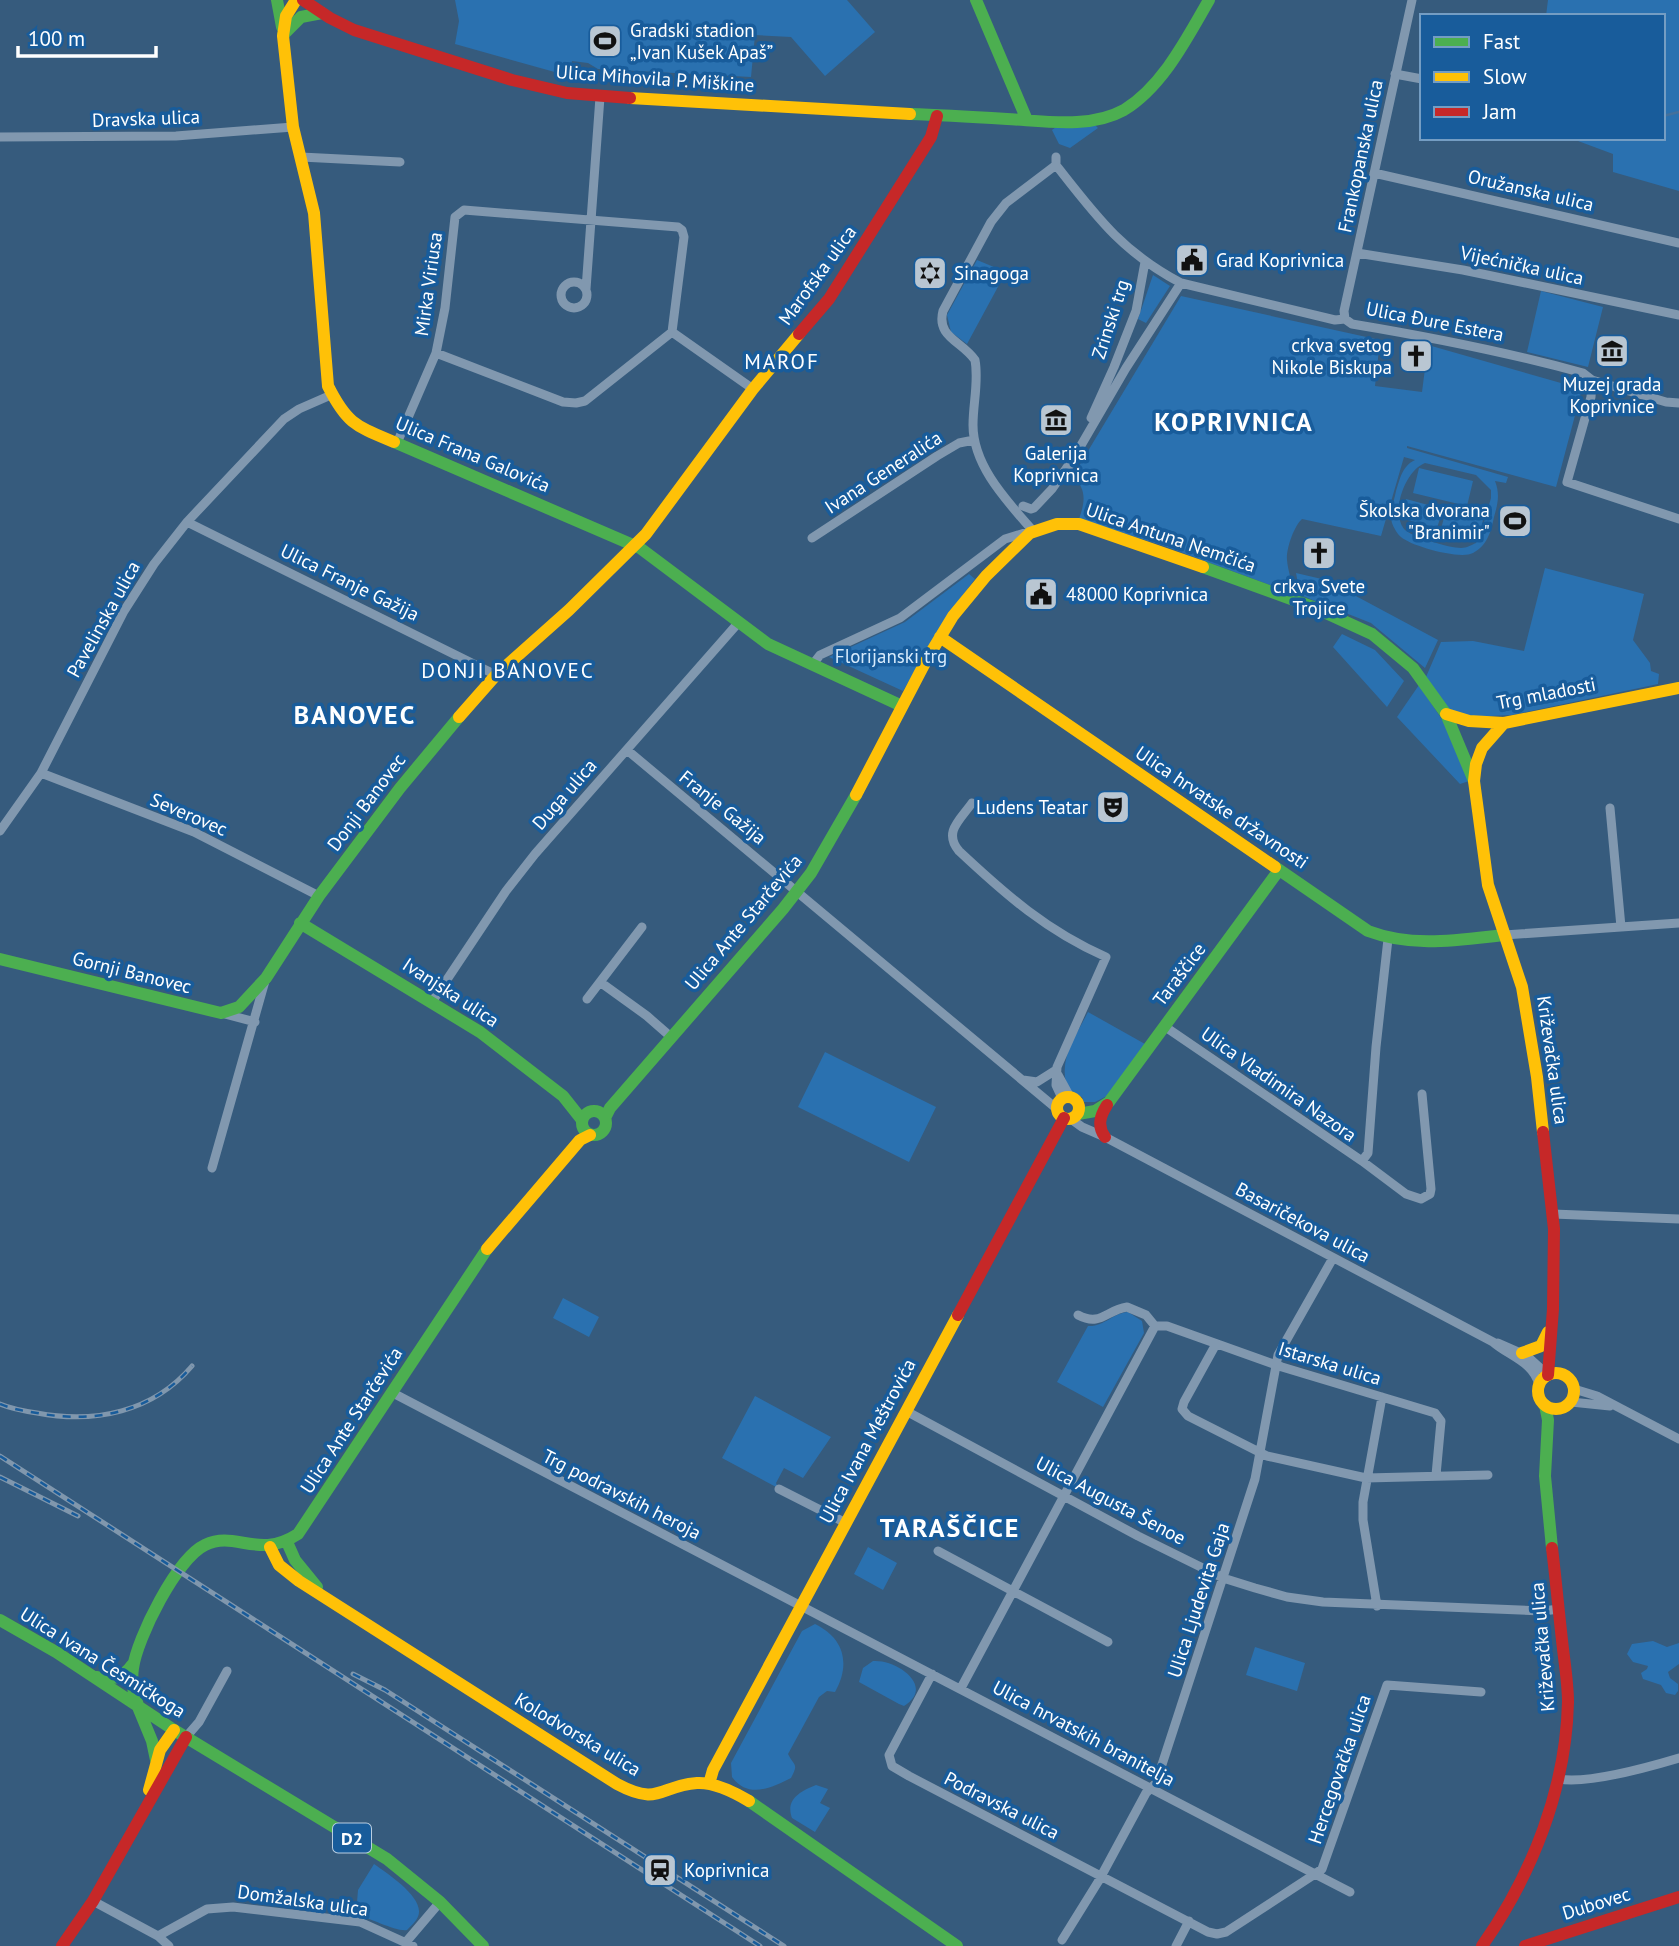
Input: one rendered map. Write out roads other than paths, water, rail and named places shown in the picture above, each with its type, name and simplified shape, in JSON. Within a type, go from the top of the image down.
[{"type":"main road","points":[[277,0],[283,33]]},
{"type":"main road","name":"Ulica Frana Galovića","points":[[296,0],[286,16],[283,33],[293,127],[314,213],[326,376],[331,395],[340,410],[354,423],[397,443],[635,546],[651,555],[768,644],[813,664]]},
{"type":"main road","name":"Ulica Mihovila P. Miškine","points":[[303,0],[354,30],[539,88],[600,97],[1027,120],[1093,120],[1121,112],[1151,86],[1174,56],[1209,0]]},
{"type":"main road","points":[[976,0],[1027,120]]},
{"type":"main road","points":[[283,33],[300,17],[321,13]]},
{"type":"main road","name":"Marofska ulica","points":[[635,546],[753,389],[829,299],[931,136],[937,116]]},
{"type":"main road","name":"Ulica Antuna Nemčića","points":[[1033,531],[1080,523],[1329,613],[1372,634],[1413,668],[1447,714]]},
{"type":"main road","points":[[813,664],[902,706],[953,616],[982,580],[1033,531]]},
{"type":"main road","name":"Donji Banovec","points":[[221,1013],[239,1007],[266,978],[318,896],[435,744],[496,675],[635,546]]},
{"type":"main road","name":"Ulica hrvatske državnosti","points":[[940,637],[1368,931],[1388,939],[1432,941],[1504,935]]},
{"type":"main road","name":"Trg mladosti","points":[[1447,714],[1469,722],[1504,723],[1679,688]]},
{"type":"main road","name":"Ulica Ante Starčevića","points":[[157,1765],[152,1741],[132,1684],[134,1661],[151,1617],[192,1552],[206,1544],[219,1541],[270,1548],[287,1542],[306,1525],[391,1392],[492,1243],[592,1122],[671,1037],[797,891],[837,831],[902,706]]},
{"type":"main road","name":"Križevačka ulica","points":[[1447,714],[1474,781]]},
{"type":"main road","name":"Križevačka ulica","points":[[1504,723],[1487,739],[1478,755],[1474,781],[1488,885],[1522,988],[1529,1019],[1553,1214],[1553,1309],[1558,1362],[1562,1374]]},
{"type":"main road","name":"Taraščice","points":[[1109,1102],[1279,870]]},
{"type":"main road","name":"Ivanjska ulica","points":[[300,923],[432,1002],[496,1044],[592,1122]]},
{"type":"main road","name":"Gornji Banovec","points":[[0,959],[221,1013]]},
{"type":"main road","points":[[1068,1108],[1095,1111],[1109,1102]]},
{"type":"main road","points":[[1101,1135],[1100,1118],[1109,1102]]},
{"type":"main road","name":"Ulica Ivana Meštrovića","points":[[709,1784],[713,1770],[1068,1108]]},
{"type":"main road","name":"Križevačka ulica","points":[[1544,1380],[1553,1309]]},
{"type":"main road","points":[[1522,1353],[1541,1346],[1550,1325]]},
{"type":"main road","points":[[1562,1374],[1571,1380],[1569,1400],[1554,1409],[1545,1405],[1539,1396],[1544,1380],[1562,1374]]},
{"type":"main road","name":"Križevačka ulica","points":[[1548,1494],[1557,1422],[1569,1400]]},
{"type":"main road","name":"Križevačka ulica","points":[[1482,1946],[1498,1922],[1542,1832],[1559,1779],[1568,1700],[1545,1476],[1548,1420],[1545,1405]]},
{"type":"main road","name":"Kolodvorska ulica","points":[[287,1542],[299,1566],[327,1598]]},
{"type":"main road","name":"Kolodvorska ulica","points":[[270,1548],[273,1558],[282,1569],[622,1787],[641,1794],[656,1795],[692,1783],[727,1789],[746,1799],[957,1946]]},
{"type":"main road","name":"Ulica Ivana Česmičkoga","points":[[0,1620],[96,1677],[186,1737]]},
{"type":"main road","points":[[96,1677],[111,1680],[119,1678],[127,1673],[134,1661]]},
{"type":"main road","points":[[142,1815],[165,1740],[174,1730]]},
{"type":"main road","points":[[62,1946],[93,1901],[186,1737]]},
{"type":"main road","name":"D2","points":[[186,1737],[387,1859],[440,1902],[484,1946]]},
{"type":"main road","name":"Dubovec","points":[[1525,1946],[1679,1897]]},
{"type":"street","name":"Frankopanska ulica","points":[[1345,320],[1344,311],[1412,0]]},
{"type":"street","points":[[1395,74],[1420,79]]},
{"type":"street","points":[[586,289],[600,97]]},
{"type":"street","name":"Dravska ulica","points":[[0,137],[176,136],[293,127]]},
{"type":"street","points":[[301,157],[400,162]]},
{"type":"street","points":[[813,664],[820,655],[900,618],[1005,540],[1033,531],[994,483],[974,440],[975,360],[944,332],[941,318],[991,222],[1006,203],[1056,161],[1112,233],[1145,262]]},
{"type":"street","name":"Oružanska ulica","points":[[1374,173],[1679,243]]},
{"type":"street","name":"Mirka Viriusa","points":[[397,443],[436,353],[445,308],[455,217],[464,210],[678,227],[684,237],[673,332]]},
{"type":"street","name":"Vijećnička ulica","points":[[1357,253],[1679,314]]},
{"type":"street","name":"Zrinski trg","points":[[1023,506],[1034,508],[1069,466],[1126,368],[1181,283],[1145,262],[1136,310],[1114,367],[1069,466]]},
{"type":"street","name":"Ulica Đure Estera","points":[[1181,283],[1335,320],[1345,320],[1352,324],[1519,355],[1583,373],[1592,380],[1666,402],[1679,403]]},
{"type":"street","points":[[436,353],[563,402],[576,403],[585,401],[673,332],[753,389]]},
{"type":"street","points":[[1592,380],[1591,397],[1567,482],[1679,519]]},
{"type":"street","name":"Pavelinska ulica","points":[[0,831],[41,773],[124,611],[154,564],[187,522],[284,419],[331,395]]},
{"type":"street","name":"Ivana Generalića","points":[[812,538],[937,456],[960,443],[974,440]]},
{"type":"street","name":"Ulica Franje Gažija","points":[[187,522],[496,675]]},
{"type":"street","points":[[966,570],[972,570],[982,580]]},
{"type":"street","name":"Duga ulica","points":[[432,1002],[506,891],[535,854],[739,622]]},
{"type":"street","name":"Franje Gažija","points":[[627,750],[797,891]]},
{"type":"street","name":"Severovec","points":[[41,773],[194,832],[318,896]]},
{"type":"street","points":[[972,803],[951,831],[951,839],[959,851],[1040,921],[1072,941],[1106,957],[1056,1070],[1037,1082],[1023,1080]]},
{"type":"street","points":[[1610,808],[1620,927]]},
{"type":"street","name":"Basaričekova ulica","points":[[797,891],[1031,1087],[1068,1108],[1101,1135],[1493,1342],[1544,1380]]},
{"type":"street","points":[[1504,935],[1679,923]]},
{"type":"street","points":[[587,999],[642,927]]},
{"type":"street","name":"Ulica Vladimira Nazora","points":[[1164,1026],[1362,1161],[1368,1153],[1388,939]]},
{"type":"street","name":"Donji Banovec","points":[[212,1168],[266,978]]},
{"type":"street","points":[[600,982],[671,1037]]},
{"type":"street","name":"Gornji Banovec","points":[[221,1013],[255,1022]]},
{"type":"street","points":[[1056,1070],[1068,1108]]},
{"type":"street","points":[[1362,1161],[1406,1194],[1421,1199],[1430,1194],[1423,1094]]},
{"type":"street","points":[[1553,1214],[1679,1219]]},
{"type":"street","name":"Ulica Ljudevita Gaja","points":[[1062,1940],[1102,1876],[1146,1793],[1156,1783],[1255,1479],[1276,1365],[1284,1345],[1333,1258]]},
{"type":"street","points":[[961,1688],[1155,1326],[1146,1315],[1127,1307],[1095,1321],[1078,1315]]},
{"type":"street","name":"Istarska ulica","points":[[1155,1326],[1167,1326],[1276,1365],[1439,1416],[1441,1427],[1436,1475]]},
{"type":"street","name":"Basaričekova ulica","points":[[1493,1342],[1509,1346],[1538,1363],[1544,1380]]},
{"type":"street","points":[[1216,1344],[1182,1409],[1188,1416],[1260,1453],[1366,1478],[1488,1475]]},
{"type":"street","name":"Trg podravskih heroja","points":[[391,1392],[836,1625]]},
{"type":"street","points":[[1569,1400],[1597,1396],[1679,1439]]},
{"type":"street","points":[[1377,1606],[1363,1520],[1366,1478],[1382,1397]]},
{"type":"street","name":"Ulica Augusta Šenoe","points":[[905,1410],[1139,1536],[1223,1578],[1287,1597],[1377,1606],[1543,1611],[1559,1609]]},
{"type":"street","points":[[779,1489],[846,1523]]},
{"type":"street","points":[[938,1551],[1108,1642]]},
{"type":"street","name":"Ulica hrvatskih branitelja","points":[[836,1625],[1315,1874]]},
{"type":"street","points":[[186,1737],[200,1722],[227,1671]]},
{"type":"street","name":"Podravska ulica","points":[[932,1674],[891,1751],[889,1761],[892,1766],[1208,1932],[1226,1932],[1315,1874]]},
{"type":"street","name":"Hercegovačka ulica","points":[[1350,1892],[1315,1874],[1322,1869],[1387,1685],[1480,1692]]},
{"type":"street","points":[[1559,1779],[1594,1777],[1679,1758]]},
{"type":"street","points":[[93,1901],[158,1936],[169,1946]]},
{"type":"street","name":"Domžalska ulica","points":[[158,1936],[208,1909],[233,1907],[353,1921],[370,1925],[410,1944],[440,1902]]},
{"type":"street","points":[[1176,1946],[1189,1921]]},
{"type":"waterway","points":[[1665,116],[1679,112]]},
{"type":"railway","points":[[0,1404],[23,1411],[59,1416],[80,1417],[122,1411],[159,1394],[177,1382],[192,1366]]},
{"type":"railway","points":[[0,1456],[760,1946]]},
{"type":"railway","points":[[0,1477],[78,1516]]},
{"type":"railway","points":[[353,1674],[385,1690],[784,1946]]},
{"type":"place","name":"Gradski stadion „Ivan Kušek Apaš”","points":[[605,41]]},
{"type":"place","name":"Grad Koprivnica","points":[[1192,260]]},
{"type":"place","name":"Sinagoga","points":[[930,273]]},
{"type":"place","name":"Muzej grada Koprivnice","points":[[1612,351]]},
{"type":"place","name":"crkva svetog Nikole Biskupa","points":[[1416,356]]},
{"type":"place","name":"Galerija Koprivnica","points":[[1056,420]]},
{"type":"place","name":"Školska dvorana \"Branimir\"","points":[[1515,521]]},
{"type":"place","name":"crkva Svete Trojice","points":[[1319,553]]},
{"type":"place","name":"48000 Koprivnica","points":[[1041,594]]},
{"type":"place","name":"Ludens Teatar","points":[[1113,807]]},
{"type":"place","name":"Koprivnica","points":[[660,1870]]},
{"type":"district","name":"MAROF","points":[[782,361]]},
{"type":"district","name":"KOPRIVNICA","points":[[1234,421]]},
{"type":"district","name":"DONJI BANOVEC","points":[[508,670]]},
{"type":"district","name":"BANOVEC","points":[[355,714]]},
{"type":"district","name":"TARAŠČICE","points":[[950,1527]]},
{"type":"park label","name":"Florijanski trg","points":[[891,656]]}]
